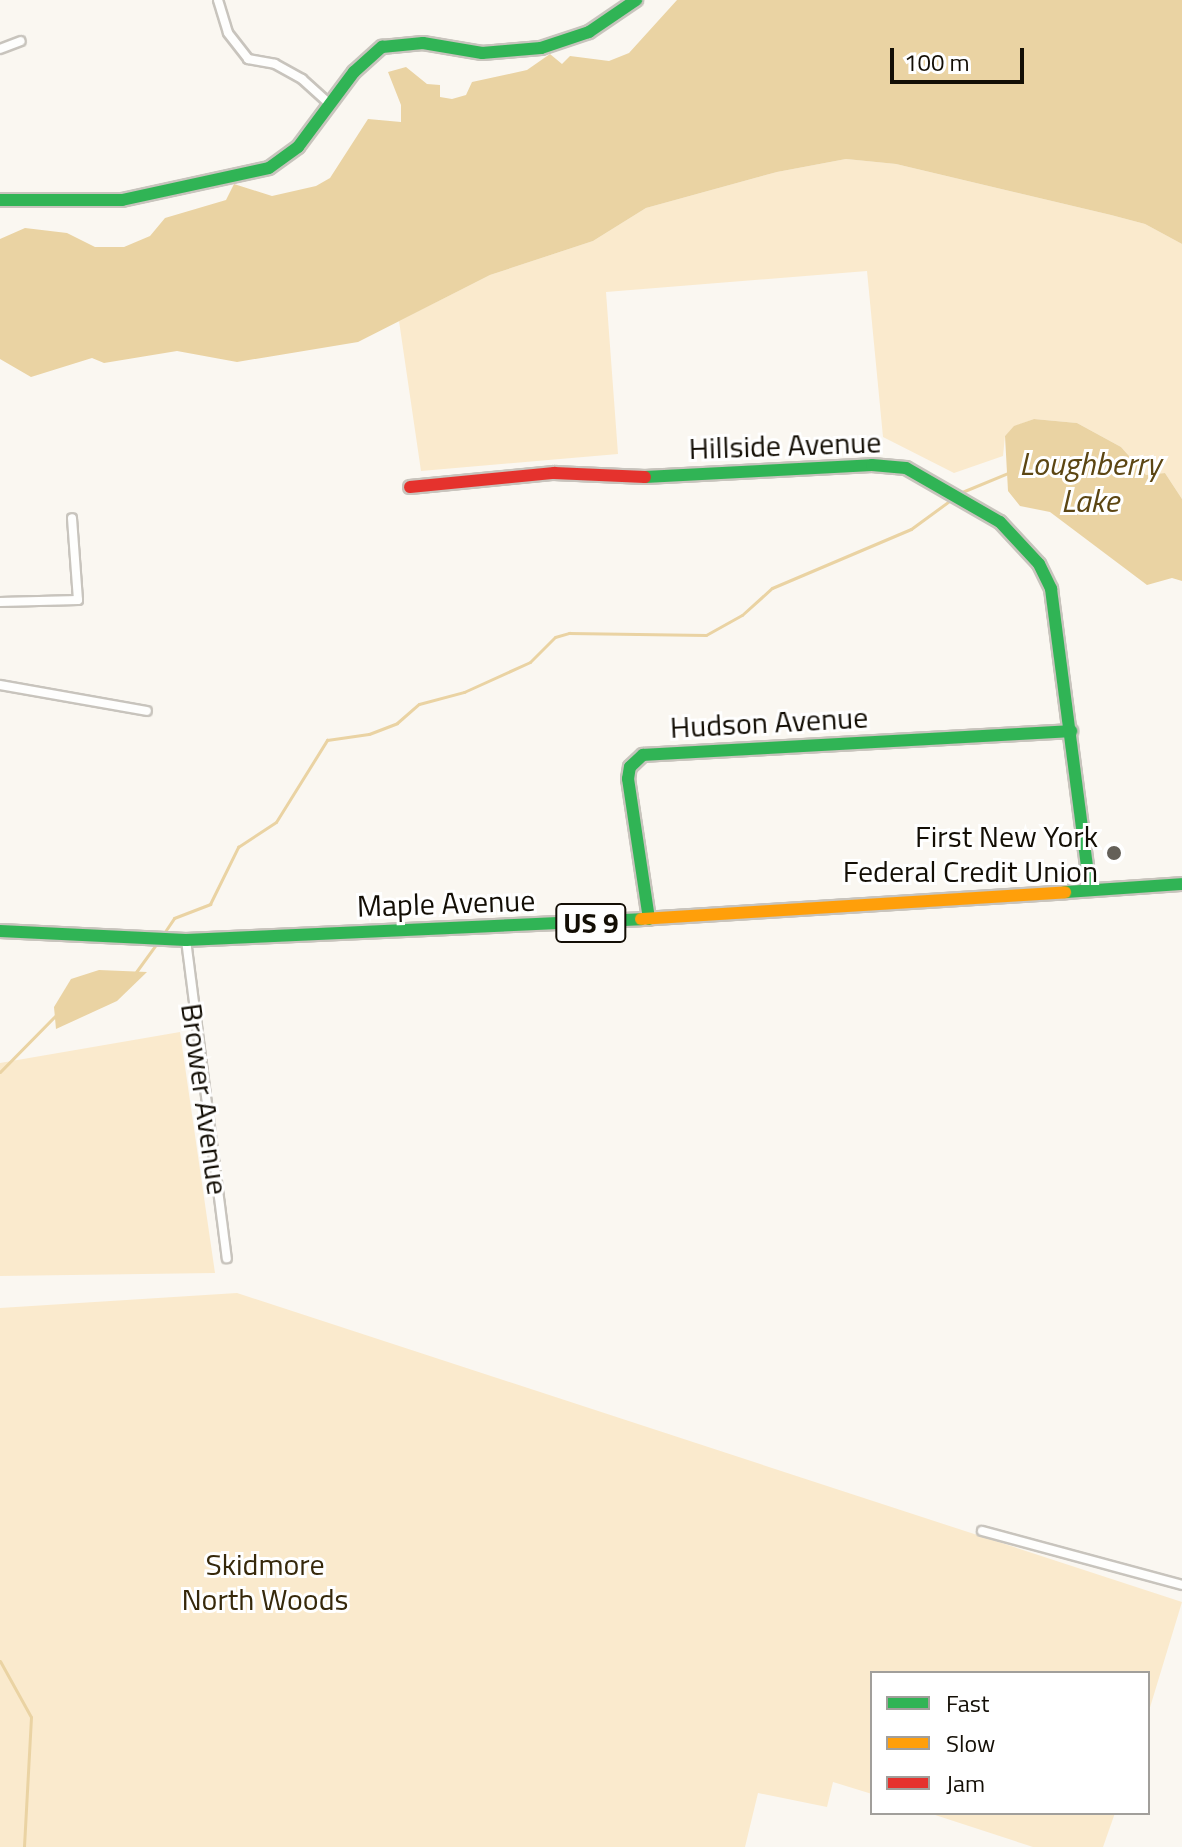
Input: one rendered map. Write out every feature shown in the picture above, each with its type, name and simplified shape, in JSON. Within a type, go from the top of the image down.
[{"type":"street","points":[[218,0],[228,33],[248,59],[275,64],[302,79],[330,104]]},
{"type":"street","points":[[0,200],[122,200],[269,168],[298,147],[330,104],[382,47],[423,43],[482,53],[541,48],[589,32],[621,15],[636,0]]},
{"type":"street","points":[[0,49],[21,41]]},
{"type":"street","name":"Hillside Avenue","points":[[410,487],[554,473],[626,478],[872,465],[906,468],[957,495],[1024,544],[1051,589],[1090,889]]},
{"type":"street","points":[[0,602],[78,600],[72,518]]},
{"type":"street","points":[[0,685],[147,711]]},
{"type":"street","name":"Hudson Avenue","points":[[649,919],[628,779],[630,767],[643,755],[1071,731]]},
{"type":"street","name":"Maple Avenue","points":[[0,931],[186,940],[649,919],[1182,884]]},
{"type":"street","name":"Brower Avenue","points":[[186,940],[227,1258]]},
{"type":"street","points":[[982,1531],[1182,1585]]},
{"type":"green space","points":[[846,159],[896,164],[1111,215],[1145,224],[1182,244],[1182,499],[1165,473],[1146,475],[1121,447],[1077,423],[1034,419],[1015,426],[1005,436],[1003,456],[954,473],[883,437],[867,271],[606,292],[618,454],[421,471],[399,321],[490,275],[593,241],[646,208],[777,172]]},
{"type":"green space","points":[[180,1032],[215,1273],[0,1276],[0,1063]]},
{"type":"green space","name":"Skidmore North Woods","points":[[237,1293],[1182,1602],[1150,1707],[1150,1671],[870,1671],[870,1793],[833,1782],[827,1807],[758,1793],[745,1847],[0,1847],[0,1308]]},
{"type":"green space","points":[[935,1815],[1114,1815],[1103,1847],[1033,1847]]},
{"type":"water","points":[[677,0],[1182,0],[1182,244],[1145,224],[1111,215],[896,164],[846,159],[777,172],[646,208],[593,241],[490,275],[358,342],[237,362],[177,351],[104,363],[92,358],[31,377],[0,359],[0,239],[25,228],[67,233],[95,247],[124,247],[150,236],[165,218],[226,200],[234,184],[272,196],[316,186],[330,178],[368,119],[401,122],[401,105],[388,72],[406,67],[427,84],[440,85],[440,97],[452,99],[466,95],[472,82],[527,70],[550,54],[562,64],[570,56],[609,61],[629,53]]},
{"type":"water","name":"Loughberry Lake","points":[[1034,419],[1077,423],[1121,447],[1146,475],[1165,473],[1182,499],[1182,581],[1172,578],[1147,585],[1050,512],[1020,506],[1008,491],[1005,436],[1014,426]]},
{"type":"water","points":[[99,970],[147,972],[117,1001],[56,1029],[54,1007],[71,979]]},
{"type":"waterway","points":[[962,492],[1008,473]]},
{"type":"waterway","points":[[164,933],[174,918],[210,904],[238,847],[276,822],[327,740],[369,734],[397,723],[419,704],[464,692],[530,662],[555,637],[569,633],[706,635],[742,615],[772,588],[911,529],[952,499]]},
{"type":"waterway","points":[[136,972],[157,943]]},
{"type":"waterway","points":[[0,1072],[56,1015]]},
{"type":"waterway","points":[[0,1661],[31,1717],[24,1847]]},
{"type":"traffic: fast","points":[[0,200],[122,200],[269,168],[298,147],[354,72],[382,47],[423,43],[482,53],[541,48],[589,32],[636,0]]},
{"type":"traffic: fast","points":[[645,477],[872,465],[906,468],[1000,522],[1039,564],[1051,589],[1090,889]]},
{"type":"traffic: fast","points":[[649,919],[628,779],[630,767],[643,755],[1071,731]]},
{"type":"traffic: fast","points":[[1065,892],[1182,884]]},
{"type":"traffic: fast","points":[[0,931],[186,940],[641,919]]},
{"type":"traffic: slow","points":[[641,919],[1065,892]]},
{"type":"traffic: jam","points":[[410,487],[554,473],[645,477]]},
{"type":"place","name":"First New York Federal Credit Union","points":[[1114,853]]}]
